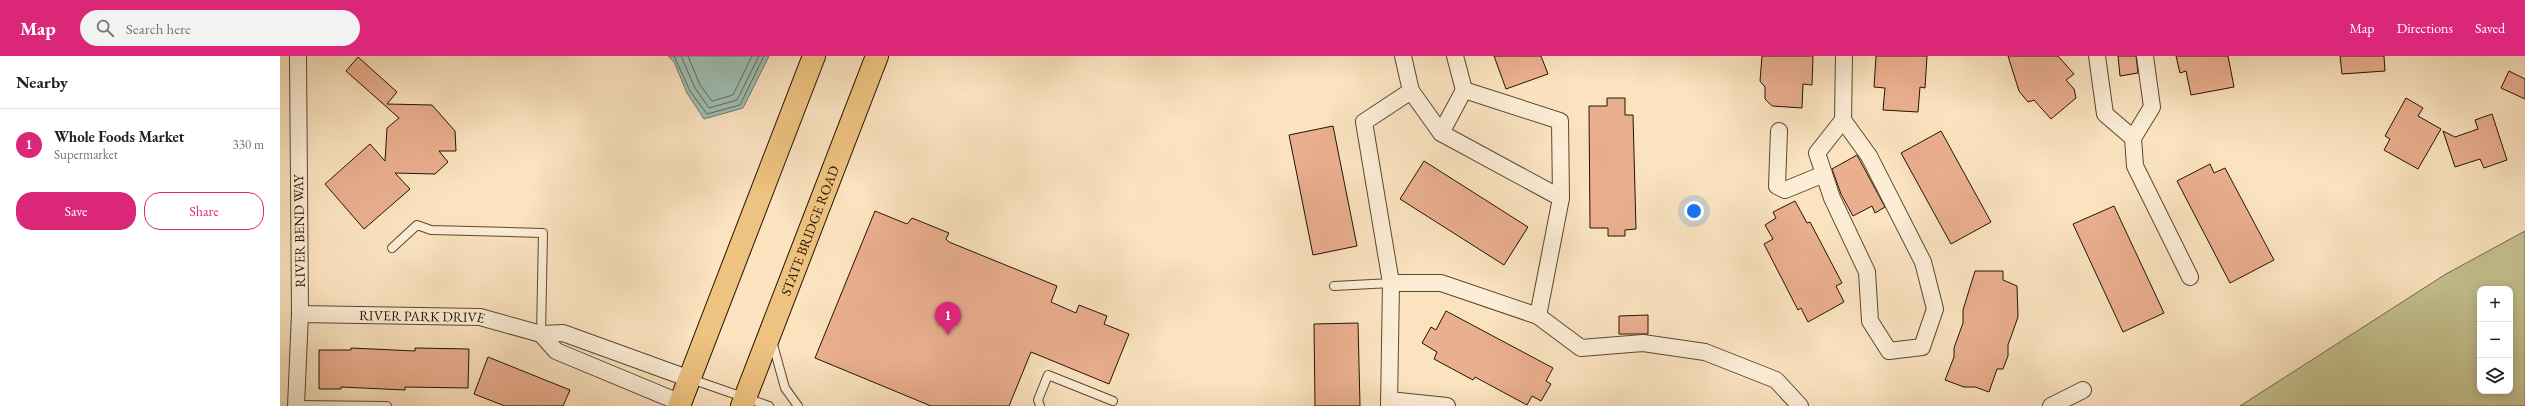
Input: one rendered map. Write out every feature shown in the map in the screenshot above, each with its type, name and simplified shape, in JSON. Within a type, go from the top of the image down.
[{"type":"highway","points":[[683,405],[690,379],[814,56]]},
{"type":"highway","name":"STATE BRIDGE ROAD","points":[[744,402],[877,56]]},
{"type":"street","name":"RIVER BEND WAY","points":[[296,406],[300,314],[298,56]]},
{"type":"street","points":[[1403,56],[1411,91],[1441,133],[1561,198]]},
{"type":"street","points":[[1441,133],[1464,90],[1455,56]]},
{"type":"street","points":[[1844,56],[1844,120],[1869,156],[1923,262],[1935,309],[1922,347],[1889,351],[1870,321],[1867,272],[1832,198],[1817,153],[1844,120]]},
{"type":"street","points":[[2097,56],[2105,114],[2132,138]]},
{"type":"street","points":[[2145,56],[2152,107],[2132,138],[2135,166],[2190,278]]},
{"type":"street","points":[[1464,90],[1560,121],[1561,198],[1538,316]]},
{"type":"street","points":[[1411,91],[1364,122],[1391,283],[1389,403],[1447,406]]},
{"type":"street","points":[[1779,131],[1777,186],[1785,190],[1824,174]]},
{"type":"street","points":[[1391,283],[1441,283],[1538,316],[1581,348],[1643,343],[1705,352],[1776,380],[1800,406]]},
{"type":"street","name":"RIVER PARK DRIVE","points":[[300,314],[480,317],[542,334],[563,333],[649,366],[690,379]]},
{"type":"street","points":[[542,334],[556,351],[649,389],[683,405]]},
{"type":"street","points":[[2052,406],[2083,390]]},
{"type":"lane","points":[[392,248],[417,225],[431,230],[543,233],[542,334]]},
{"type":"lane","points":[[1334,286],[1391,283]]},
{"type":"lane","points":[[770,334],[785,388],[798,406]]},
{"type":"lane","points":[[1040,406],[1038,400],[1048,375],[1113,401]]},
{"type":"lane","points":[[690,379],[744,402],[769,406]]},
{"type":"lane","points":[[296,406],[387,406]]},
{"type":"shaded area","points":[[2525,231],[2525,406],[2240,406],[2446,274]]},
{"type":"water","points":[[668,56],[769,56],[743,108],[704,119],[687,93],[674,62]]},
{"type":"building","points":[[1494,56],[1541,56],[1548,74],[1506,89]]},
{"type":"building","points":[[1762,56],[1813,56],[1812,85],[1803,84],[1802,108],[1772,106],[1765,99],[1765,87],[1760,81]]},
{"type":"building","points":[[1876,56],[1927,56],[1925,88],[1920,87],[1918,112],[1883,110],[1885,88],[1874,87]]},
{"type":"building","points":[[2008,56],[2058,56],[2074,74],[2066,80],[2074,89],[2076,98],[2051,119],[2034,100],[2028,102],[2019,91]]},
{"type":"building","points":[[2118,56],[2136,56],[2138,73],[2120,76]]},
{"type":"building","points":[[2176,56],[2228,56],[2234,87],[2191,95],[2186,71],[2180,73]]},
{"type":"building","points":[[2340,56],[2384,56],[2385,71],[2342,74]]},
{"type":"building","points":[[358,57],[397,92],[387,104],[432,105],[455,131],[456,151],[439,151],[448,162],[435,174],[395,173],[410,189],[364,229],[325,184],[370,144],[385,161],[387,128],[399,118],[346,71]]},
{"type":"building","points":[[2509,71],[2525,79],[2525,99],[2501,88]]},
{"type":"building","points":[[1607,98],[1625,98],[1625,115],[1633,115],[1636,229],[1625,230],[1625,236],[1608,236],[1608,228],[1590,228],[1589,106],[1607,106]]},
{"type":"building","points":[[2406,98],[2423,108],[2418,116],[2441,129],[2418,169],[2384,150],[2390,139],[2385,136]]},
{"type":"building","points":[[2492,114],[2507,160],[2484,168],[2480,159],[2455,167],[2443,131],[2455,137],[2478,129],[2475,120]]},
{"type":"building","points":[[1333,126],[1357,246],[1313,255],[1289,135]]},
{"type":"building","points":[[1941,131],[1991,222],[1951,244],[1901,153]]},
{"type":"building","points":[[1857,155],[1885,207],[1875,213],[1872,206],[1853,216],[1841,194],[1832,169]]},
{"type":"building","points":[[1424,161],[1528,227],[1504,265],[1400,199]]},
{"type":"building","points":[[2210,164],[2214,173],[2225,168],[2274,260],[2230,283],[2177,181]]},
{"type":"building","points":[[1795,201],[1807,223],[1810,222],[1842,283],[1836,286],[1844,302],[1808,322],[1801,308],[1798,310],[1764,244],[1773,239],[1765,225],[1776,218],[1773,212]]},
{"type":"building","points":[[2114,206],[2164,313],[2123,332],[2073,224]]},
{"type":"building","points":[[875,211],[907,224],[912,218],[949,233],[946,239],[949,242],[1057,286],[1051,302],[1076,313],[1079,305],[1107,316],[1104,324],[1129,334],[1109,384],[1031,352],[1009,406],[931,406],[815,358]]},
{"type":"building","points":[[1975,271],[2003,271],[2003,280],[2017,286],[2018,317],[2008,345],[2008,356],[2003,369],[1997,369],[1989,392],[1975,387],[1964,387],[1945,380],[1954,357],[1954,348],[1963,323],[1963,310]]},
{"type":"building","points":[[1446,311],[1553,368],[1546,381],[1551,384],[1541,401],[1532,396],[1527,405],[1475,377],[1473,380],[1434,359],[1437,352],[1422,343],[1431,327],[1436,330]]},
{"type":"building","points":[[1648,315],[1648,334],[1619,334],[1619,316]]},
{"type":"building","points":[[1358,323],[1360,406],[1315,406],[1314,324]]},
{"type":"building","points":[[351,348],[415,351],[415,348],[469,349],[468,388],[405,387],[405,390],[341,387],[341,389],[319,389],[319,350],[351,350]]},
{"type":"building","points":[[488,357],[570,390],[563,406],[505,406],[474,394]]},
{"type":"place","name":"Whole Foods Market","points":[[948,335]]}]
